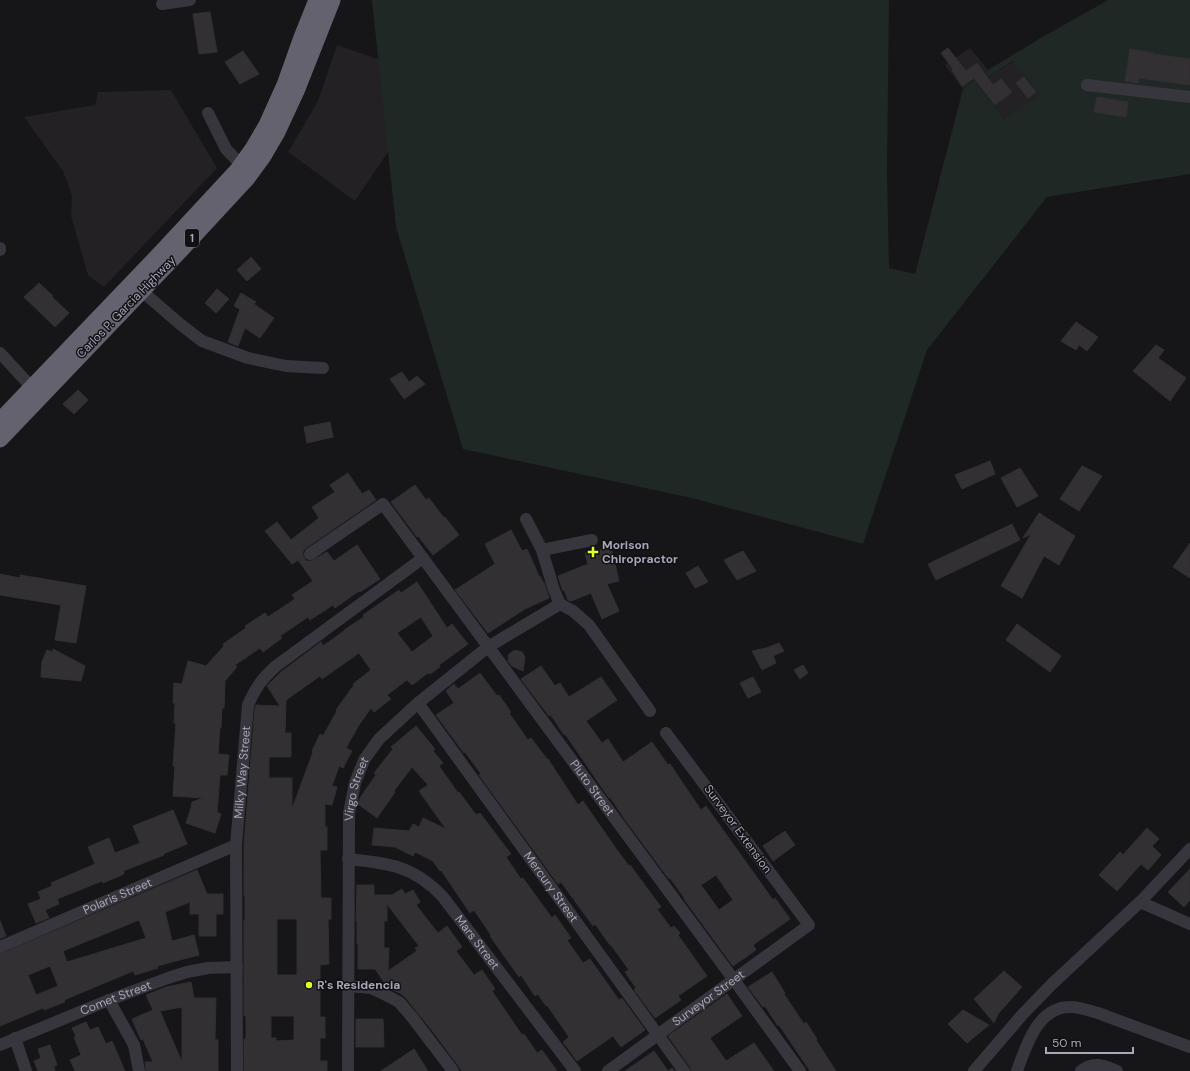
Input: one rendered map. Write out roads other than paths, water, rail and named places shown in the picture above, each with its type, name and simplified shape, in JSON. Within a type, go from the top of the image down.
[{"type":"highway","name":"Carlos P. Garcia Highway","points":[[137,287],[253,149],[267,125],[285,85],[317,0]]},
{"type":"highway","name":"Carlos P. Garcia Highway","points":[[0,439],[36,392],[137,287],[227,201],[247,178],[263,156],[277,132],[296,91],[332,0]]},
{"type":"highway","name":"Carlos P. Garcia Highway","points":[[0,421],[36,392]]},
{"type":"street","points":[[162,4],[190,0]]},
{"type":"street","points":[[1087,86],[1190,97]]},
{"type":"street","points":[[208,113],[226,149],[241,165]]},
{"type":"street","points":[[137,287],[202,341],[248,358],[286,366],[323,368]]},
{"type":"street","points":[[0,353],[36,392]]},
{"type":"street","name":"Pluto Street","points":[[310,554],[383,504],[800,1071]]},
{"type":"street","points":[[526,519],[542,550],[554,590],[560,604],[573,611],[589,625],[650,711]]},
{"type":"street","points":[[542,550],[592,540]]},
{"type":"street","name":"Milky Way Street","points":[[237,1071],[236,845],[248,706],[255,689],[263,678],[276,666],[423,558]]},
{"type":"street","name":"Virgo Street","points":[[348,1071],[348,859],[350,806],[355,782],[364,760],[379,739],[418,703],[488,647],[560,604]]},
{"type":"street","name":"Mercury Street","points":[[418,703],[684,1071]]},
{"type":"street","name":"Surveyor Extension","points":[[666,733],[809,926]]},
{"type":"street","name":"Polaris Street","points":[[0,947],[236,845]]},
{"type":"street","points":[[974,1071],[1022,1015],[1052,984],[1140,902],[1190,849]]},
{"type":"street","name":"Mars Street","points":[[348,859],[382,862],[406,870],[422,878],[434,888],[575,1071]]},
{"type":"street","points":[[1140,902],[1190,924]]},
{"type":"street","name":"Surveyor Street","points":[[608,1071],[809,926]]},
{"type":"street","name":"Comet Street","points":[[0,1045],[109,1000],[168,978],[187,972],[208,968],[236,967]]},
{"type":"street","points":[[348,986],[371,988],[382,992],[399,1002],[453,1071]]},
{"type":"street","points":[[109,1000],[134,1045],[139,1071]]},
{"type":"street","points":[[1017,1071],[1024,1051],[1041,1021],[1048,1014],[1070,1007],[1098,1013],[1190,1047]]},
{"type":"street","points":[[15,1038],[26,1071]]},
{"type":"street","points":[[1081,1071],[1086,1066],[1092,1064],[1117,1071]]},
{"type":"place","name":"Morison Chiropractor","points":[[593,552]]},
{"type":"place","name":"R's Residencia","points":[[309,985]]}]
